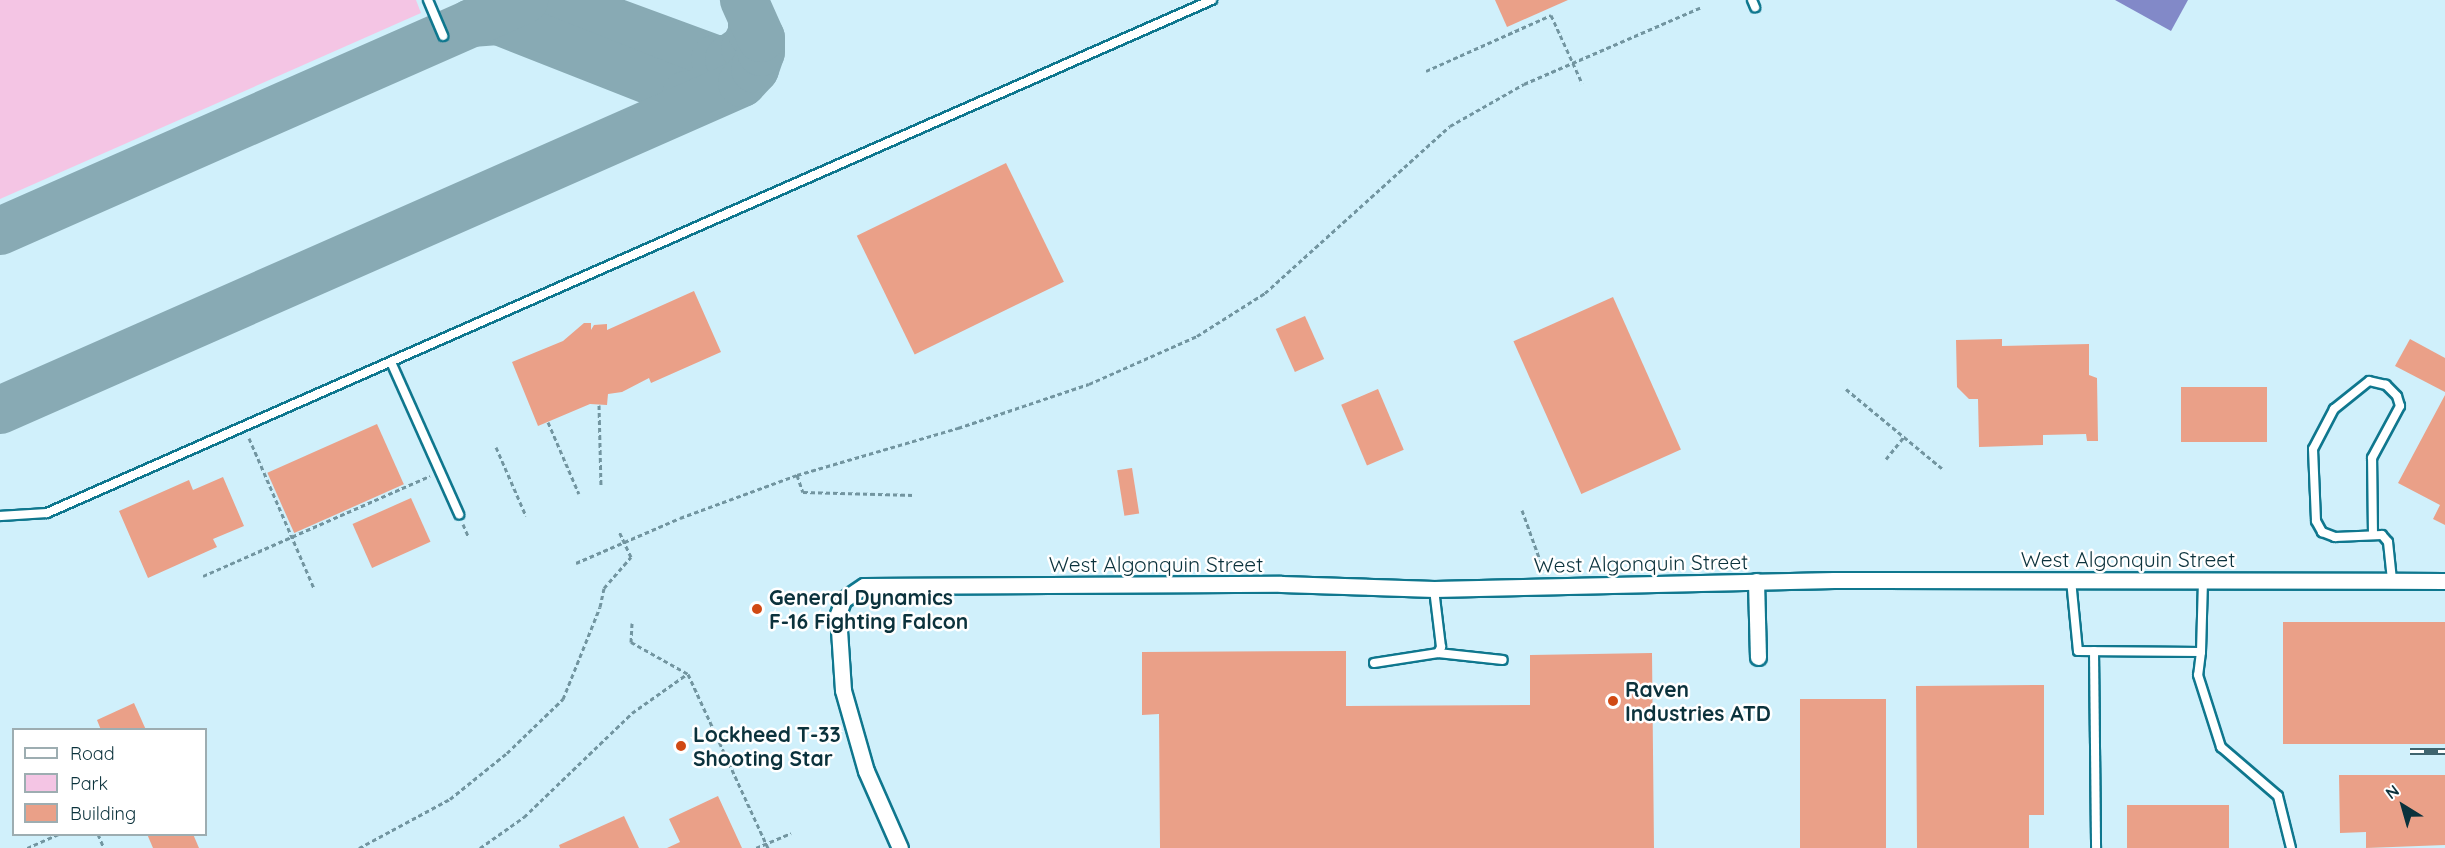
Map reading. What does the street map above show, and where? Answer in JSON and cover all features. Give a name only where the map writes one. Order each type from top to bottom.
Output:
[{"type":"street","name":"West Algonquin Street","points":[[900,848],[866,771],[843,690],[838,614],[843,600],[864,586],[1289,585],[1434,589],[1756,581],[2445,581]]},
{"type":"street","points":[[1756,581],[1758,657]]},
{"type":"lane","points":[[428,0],[443,36]]},
{"type":"lane","points":[[0,516],[47,513],[1212,0]]},
{"type":"lane","points":[[391,362],[459,514]]},
{"type":"lane","points":[[2373,535],[2372,458],[2400,406],[2397,396],[2386,384],[2369,381],[2334,408],[2313,449],[2316,521],[2322,532],[2335,537],[2382,535],[2388,542],[2392,581]]},
{"type":"lane","points":[[2071,580],[2078,651],[2201,652]]},
{"type":"lane","points":[[2203,580],[2198,675],[2221,747],[2278,796],[2291,848]]},
{"type":"lane","points":[[1434,589],[1441,648],[1438,653]]},
{"type":"lane","points":[[2094,651],[2097,848]]},
{"type":"lane","points":[[1374,663],[1438,653],[1503,660]]},
{"type":"path","points":[[576,563],[797,475],[1017,410],[1138,364],[1197,336],[1265,293],[1450,126],[1524,84],[1700,8]]},
{"type":"path","points":[[1426,71],[1551,15],[1582,83]]},
{"type":"path","points":[[1846,389],[1944,470]]},
{"type":"path","points":[[599,405],[601,484]]},
{"type":"path","points":[[548,422],[579,494]]},
{"type":"path","points":[[244,426],[314,588]]},
{"type":"path","points":[[1886,459],[1904,437]]},
{"type":"path","points":[[496,447],[526,516]]},
{"type":"path","points":[[203,576],[440,472]]},
{"type":"path","points":[[797,475],[804,492],[914,495]]},
{"type":"path","points":[[1522,510],[1549,586]]},
{"type":"path","points":[[359,848],[450,799],[507,753],[562,699],[604,588],[631,557],[619,531]]},
{"type":"path","points":[[632,623],[631,642],[688,674],[767,846]]},
{"type":"path","points":[[480,848],[524,817],[632,713],[688,674]]},
{"type":"path","points":[[756,848],[767,846],[791,833]]},
{"type":"path","points":[[27,848],[54,836]]},
{"type":"green space","points":[[0,0],[416,0],[421,13],[0,199]]},
{"type":"water","points":[[2115,0],[2188,0],[2171,31]]},
{"type":"building","points":[[1495,0],[1568,0],[1507,27]]},
{"type":"building","points":[[1006,163],[1064,282],[915,354],[857,236]]},
{"type":"building","points":[[694,291],[721,352],[651,383],[649,378],[622,392],[608,394],[607,405],[590,404],[538,426],[512,362],[563,341],[584,323],[591,323],[591,330],[594,325],[607,324],[607,330]]},
{"type":"building","points":[[1613,297],[1681,450],[1581,494],[1513,341]]},
{"type":"building","points":[[1305,316],[1324,359],[1295,372],[1276,329]]},
{"type":"building","points":[[2002,339],[2002,346],[2089,344],[2089,375],[2097,378],[2098,441],[2087,441],[2086,434],[2043,435],[2043,445],[1979,447],[1978,399],[1969,399],[1957,387],[1956,340]]},
{"type":"building","points":[[2410,339],[2445,358],[2445,392],[2395,366]]},
{"type":"building","points":[[2181,387],[2267,387],[2267,442],[2181,442]]},
{"type":"building","points":[[1378,389],[1404,450],[1367,465],[1341,405]]},
{"type":"building","points":[[2445,395],[2445,525],[2433,519],[2440,505],[2398,483]]},
{"type":"building","points":[[377,424],[404,484],[294,533],[267,473]]},
{"type":"building","points":[[1132,468],[1139,513],[1124,516],[1117,470]]},
{"type":"building","points":[[223,477],[244,526],[213,539],[217,547],[148,578],[119,511],[189,480],[193,490]]},
{"type":"building","points":[[411,498],[431,542],[372,568],[353,524]]},
{"type":"building","points":[[2283,622],[2445,622],[2445,744],[2283,744]]},
{"type":"building","points":[[1346,651],[1346,706],[1530,705],[1530,655],[1652,653],[1654,848],[1160,848],[1159,714],[1142,715],[1142,652]]},
{"type":"building","points":[[2044,685],[2044,815],[2029,815],[2029,848],[1917,848],[1916,686]]},
{"type":"building","points":[[1800,699],[1886,699],[1886,848],[1800,848]]},
{"type":"building","points":[[134,703],[145,728],[100,728],[97,720]]},
{"type":"building","points":[[2339,775],[2445,775],[2445,845],[2366,848],[2366,832],[2340,833]]},
{"type":"building","points":[[718,796],[742,848],[667,848],[680,842],[669,819]]},
{"type":"building","points":[[2127,805],[2229,805],[2229,848],[2127,848]]},
{"type":"building","points":[[624,816],[639,848],[560,848],[559,845]]},
{"type":"building","points":[[148,836],[194,836],[199,848],[153,848]]},
{"type":"taxiway","points":[[0,231],[524,0]]},
{"type":"taxiway","points":[[555,0],[715,59],[729,59],[745,48],[752,33],[752,20]]},
{"type":"taxiway","points":[[0,410],[742,83],[755,69],[761,52],[761,38],[744,0]]},
{"type":"taxiway","points":[[471,23],[498,21],[686,95],[713,95]]},
{"type":"railway","points":[[2410,751],[2445,751]]},
{"type":"place","name":"General Dynamics F-16 Fighting Falcon","points":[[757,609]]},
{"type":"place","name":"Raven Industries ATD","points":[[1613,701]]},
{"type":"place","name":"Lockheed T-33 Shooting Star","points":[[681,746]]}]
